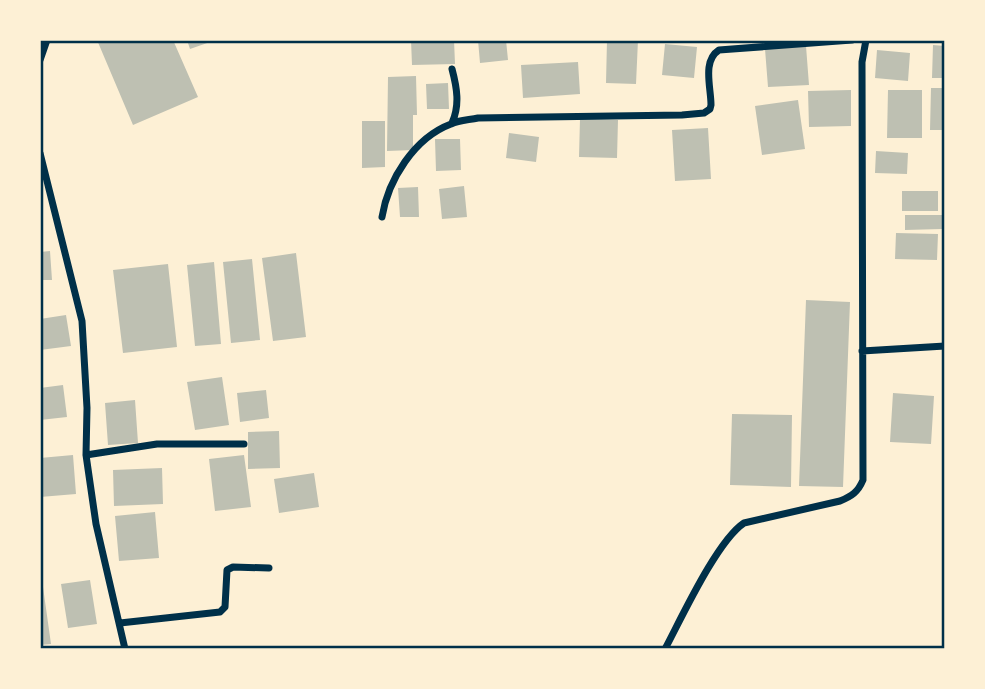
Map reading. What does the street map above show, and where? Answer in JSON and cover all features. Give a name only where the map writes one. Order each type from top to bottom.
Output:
[{"type":"street","points":[[40,60],[47,40]]},
{"type":"street","points":[[382,217],[391,184],[413,154],[433,133],[452,123],[478,118],[704,113],[711,105],[709,62],[719,50],[852,40]]},
{"type":"street","points":[[665,649],[720,550],[736,529],[744,523],[840,501],[859,490],[863,481],[862,62],[866,40]]},
{"type":"street","points":[[452,69],[457,102],[452,123]]},
{"type":"street","points":[[40,153],[82,321],[87,408],[86,455],[96,524],[125,649]]},
{"type":"street","points":[[862,351],[945,346]]},
{"type":"street","points":[[86,455],[157,444],[244,444]]},
{"type":"street","points":[[120,623],[220,612],[225,607],[227,570],[233,567],[269,568]]},
{"type":"building","points":[[97,40],[173,40],[198,97],[133,125]]},
{"type":"building","points":[[187,40],[213,40],[213,41],[190,49]]},
{"type":"building","points":[[411,40],[454,40],[455,64],[412,65]]},
{"type":"building","points":[[478,40],[506,40],[508,60],[480,63]]},
{"type":"building","points":[[607,40],[638,40],[636,84],[606,83]]},
{"type":"building","points":[[665,44],[697,47],[694,78],[662,75]]},
{"type":"building","points":[[933,45],[945,46],[945,78],[932,78]]},
{"type":"building","points":[[806,46],[809,85],[768,87],[765,49]]},
{"type":"building","points":[[877,50],[910,53],[908,81],[875,78]]},
{"type":"building","points":[[578,62],[580,94],[523,98],[521,65]]},
{"type":"building","points":[[416,76],[417,115],[413,115],[413,150],[387,151],[388,77]]},
{"type":"building","points":[[448,83],[449,109],[427,109],[426,84]]},
{"type":"building","points":[[931,88],[945,88],[945,130],[930,130]]},
{"type":"building","points":[[851,90],[851,126],[809,127],[808,91]]},
{"type":"building","points":[[888,90],[922,90],[922,138],[887,138]]},
{"type":"building","points":[[798,100],[805,149],[762,155],[755,106]]},
{"type":"building","points":[[580,119],[618,120],[617,158],[579,157]]},
{"type":"building","points":[[362,121],[385,121],[385,167],[362,168]]},
{"type":"building","points":[[708,128],[711,179],[675,181],[672,130]]},
{"type":"building","points":[[509,133],[539,137],[536,162],[506,158]]},
{"type":"building","points":[[435,139],[460,139],[461,170],[436,171]]},
{"type":"building","points":[[876,151],[908,153],[907,174],[875,173]]},
{"type":"building","points":[[464,186],[467,217],[442,219],[439,189]]},
{"type":"building","points":[[418,187],[419,217],[400,217],[398,188]]},
{"type":"building","points":[[902,191],[938,191],[938,211],[902,211]]},
{"type":"building","points":[[905,215],[942,215],[942,229],[905,230]]},
{"type":"building","points":[[896,233],[938,234],[937,260],[895,259]]},
{"type":"building","points":[[50,251],[52,280],[40,280],[40,252]]},
{"type":"building","points":[[296,253],[306,337],[273,341],[262,258]]},
{"type":"building","points":[[252,259],[260,340],[231,343],[223,262]]},
{"type":"building","points":[[214,262],[221,344],[195,346],[187,265]]},
{"type":"building","points":[[168,264],[177,347],[123,353],[113,270]]},
{"type":"building","points":[[806,300],[850,302],[843,487],[799,486]]},
{"type":"building","points":[[66,315],[71,346],[40,350],[40,319]]},
{"type":"building","points":[[222,377],[229,425],[195,430],[187,382]]},
{"type":"building","points":[[63,385],[67,417],[40,420],[40,388]]},
{"type":"building","points":[[266,390],[269,418],[240,422],[237,393]]},
{"type":"building","points":[[893,393],[934,396],[931,444],[890,442]]},
{"type":"building","points":[[135,400],[138,443],[108,445],[105,403]]},
{"type":"building","points":[[732,414],[792,415],[791,487],[730,485]]},
{"type":"building","points":[[279,431],[280,468],[248,469],[248,432]]},
{"type":"building","points":[[73,455],[76,494],[40,497],[40,458]]},
{"type":"building","points":[[244,455],[251,507],[215,511],[209,459]]},
{"type":"building","points":[[162,468],[163,504],[114,506],[113,470]]},
{"type":"building","points":[[314,473],[319,507],[279,513],[274,479]]},
{"type":"building","points":[[155,512],[159,558],[119,561],[115,516]]},
{"type":"building","points":[[90,580],[97,624],[68,628],[61,584]]},
{"type":"building","points":[[40,587],[43,587],[51,644],[40,645]]}]
